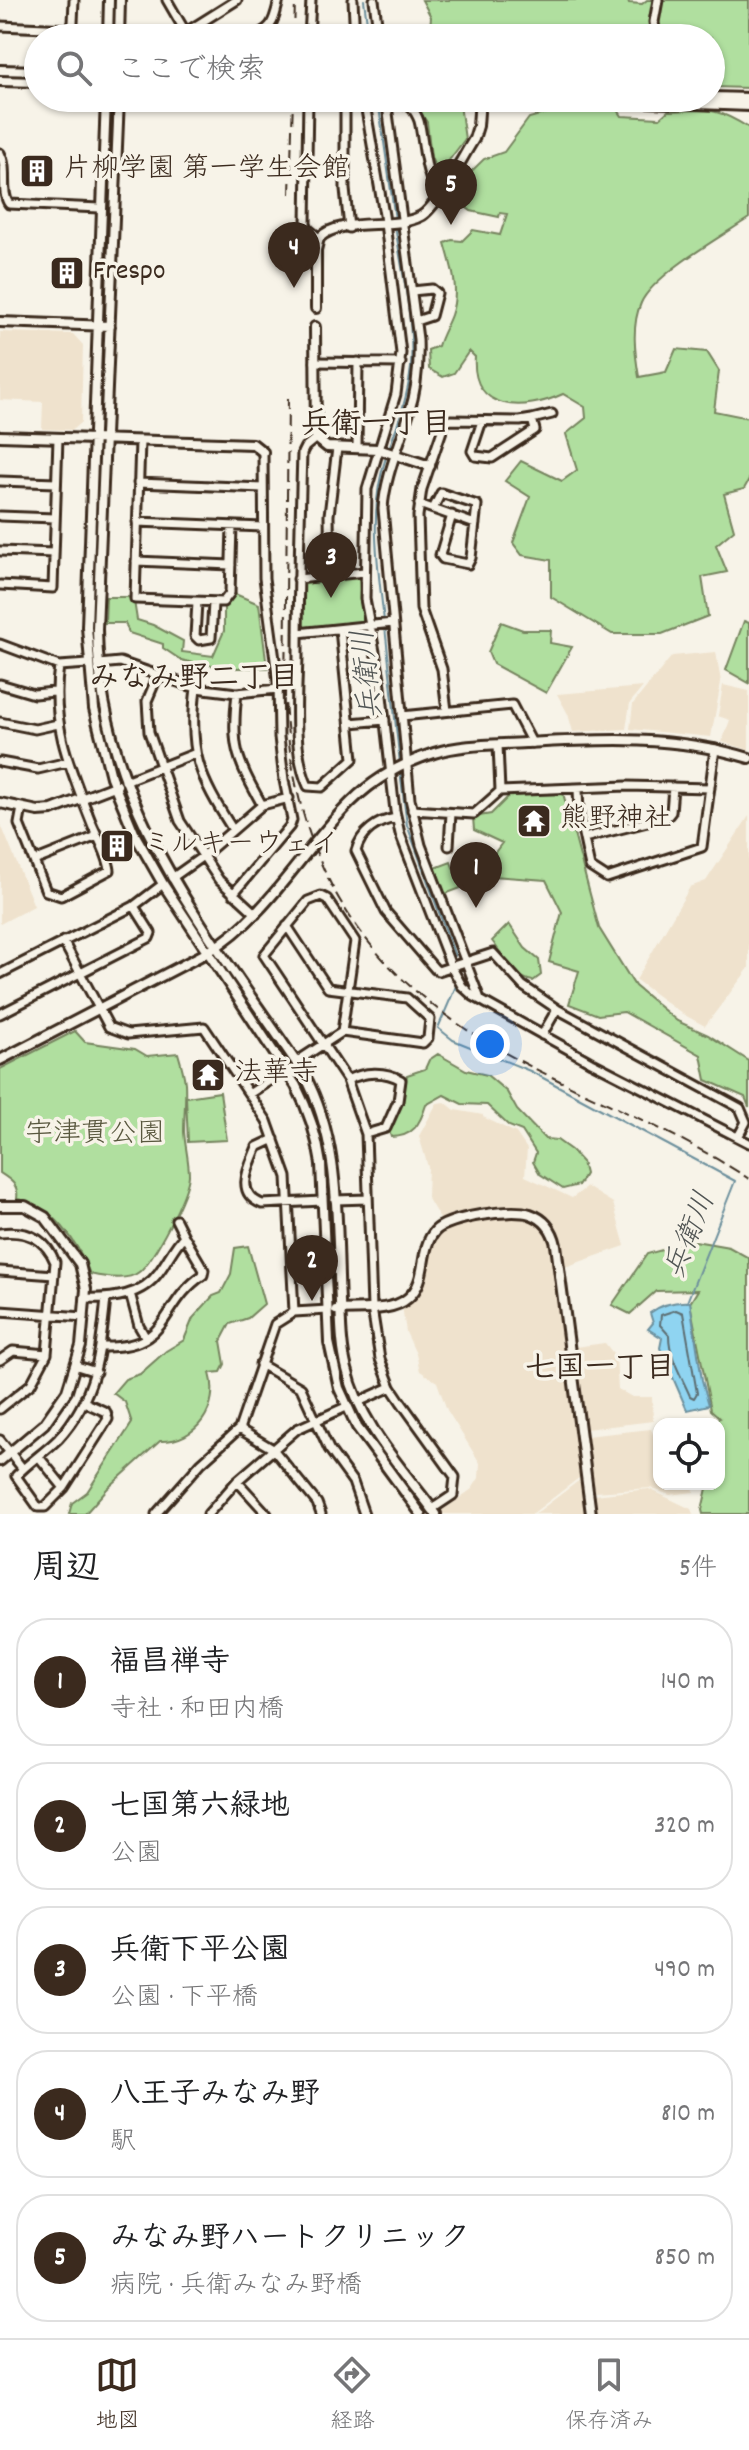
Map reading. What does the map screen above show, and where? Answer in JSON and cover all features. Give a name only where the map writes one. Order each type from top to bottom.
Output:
[{"type":"street","points":[[72,24],[74,0]]},
{"type":"street","points":[[108,24],[109,0]]},
{"type":"street","points":[[119,24],[120,0]]},
{"type":"street","points":[[167,0],[181,24]]},
{"type":"street","points":[[203,24],[237,0]]},
{"type":"street","points":[[273,24],[279,0]]},
{"type":"street","points":[[310,24],[311,0]]},
{"type":"street","points":[[353,0],[354,24]]},
{"type":"street","points":[[374,0],[377,24]]},
{"type":"street","points":[[654,24],[659,1]]},
{"type":"street","points":[[0,26],[24,27]]},
{"type":"street","points":[[0,70],[24,71]]},
{"type":"street","points":[[0,81],[24,82]]},
{"type":"street","points":[[725,99],[749,98]]},
{"type":"street","points":[[725,102],[749,106]]},
{"type":"street","points":[[105,112],[87,627],[94,709],[115,786],[135,835],[163,884],[306,1105],[314,1126],[321,1164],[332,1360],[346,1407],[363,1436],[421,1514]]},
{"type":"street","points":[[118,112],[97,629],[104,707],[125,781],[146,831],[172,878],[296,1062],[318,1101],[327,1125],[332,1154],[344,1353],[358,1402],[376,1434],[434,1512],[453,1495],[455,1477],[391,1387],[376,1343],[366,1134],[347,1080],[265,957],[265,951],[308,901],[321,896],[326,897],[355,941],[342,1032]]},
{"type":"street","points":[[308,112],[306,224],[319,238]]},
{"type":"street","points":[[345,112],[345,189],[349,228]]},
{"type":"street","points":[[367,112],[412,291],[419,359],[414,397],[367,489],[364,572],[393,771],[396,818],[421,866],[462,986],[484,1004],[749,1143]]},
{"type":"street","points":[[384,112],[395,222],[401,363],[387,452],[383,509],[406,764],[421,866],[457,964],[484,1004]]},
{"type":"street","points":[[415,112],[425,160],[434,188],[440,193]]},
{"type":"street","points":[[316,308],[316,250],[319,238],[329,230],[395,222],[423,215],[477,133],[479,112]]},
{"type":"street","points":[[0,153],[4,164],[4,197],[9,204],[100,208]]},
{"type":"street","points":[[412,291],[432,289],[437,293],[431,316],[416,321]]},
{"type":"street","points":[[0,322],[110,326]]},
{"type":"street","points":[[315,327],[316,438],[327,447],[387,452],[430,466]]},
{"type":"street","points":[[315,362],[401,363]]},
{"type":"street","points":[[357,448],[358,362]]},
{"type":"street","points":[[447,711],[442,669],[421,611],[419,504],[445,422],[520,421],[552,414]]},
{"type":"street","points":[[482,421],[472,453],[489,458],[534,433],[532,419]]},
{"type":"street","points":[[0,436],[253,444],[263,452],[264,578],[278,689],[279,737],[292,820],[233,894]]},
{"type":"street","points":[[0,585],[53,588],[58,438]]},
{"type":"street","points":[[316,438],[302,453],[298,579],[297,716],[307,786],[322,787],[352,761],[340,629]]},
{"type":"street","points":[[140,441],[136,600],[223,602],[229,597],[232,526]]},
{"type":"street","points":[[330,576],[329,515],[337,448]]},
{"type":"street","points":[[0,481],[56,483]]},
{"type":"street","points":[[138,483],[263,488]]},
{"type":"street","points":[[433,509],[441,493],[475,503],[479,510],[471,562],[465,564],[443,559],[440,552],[452,515]]},
{"type":"street","points":[[419,504],[475,524]]},
{"type":"street","points":[[0,516],[55,518]]},
{"type":"street","points":[[137,522],[263,527]]},
{"type":"street","points":[[0,551],[54,553]]},
{"type":"street","points":[[136,561],[231,565]]},
{"type":"street","points":[[298,579],[364,572]]},
{"type":"street","points":[[197,602],[196,638],[208,640],[211,637],[213,603]]},
{"type":"street","points":[[298,633],[391,623]]},
{"type":"street","points":[[0,644],[59,666],[88,664]]},
{"type":"street","points":[[99,664],[120,662],[196,688],[237,693],[278,689]]},
{"type":"street","points":[[22,808],[19,824],[46,891],[64,895],[110,870],[68,762],[58,724],[54,692],[59,666]]},
{"type":"street","points":[[158,675],[147,701],[149,732],[180,821],[219,880],[256,914]]},
{"type":"street","points":[[0,684],[34,694],[54,692]]},
{"type":"street","points":[[196,688],[192,724],[196,753],[214,800],[233,830]]},
{"type":"street","points":[[237,693],[233,726],[238,761],[262,805]]},
{"type":"street","points":[[402,716],[512,705],[532,743]]},
{"type":"street","points":[[350,723],[385,720]]},
{"type":"street","points":[[0,722],[35,729],[58,724]]},
{"type":"street","points":[[0,1060],[218,946],[256,914],[350,803],[406,764],[443,751],[498,745],[629,739],[674,741],[749,758]]},
{"type":"street","points":[[498,745],[500,791]]},
{"type":"street","points":[[578,788],[579,816],[591,869],[607,878],[704,845],[715,749]]},
{"type":"street","points":[[0,803],[52,810],[196,753]]},
{"type":"street","points":[[0,762],[38,769],[68,762]]},
{"type":"street","points":[[584,838],[667,817],[671,812],[673,787]]},
{"type":"street","points":[[412,810],[474,814],[500,791],[710,788]]},
{"type":"street","points":[[172,878],[203,856],[262,805],[289,798]]},
{"type":"street","points":[[449,846],[451,813]]},
{"type":"street","points":[[396,818],[375,823],[356,851],[386,912],[435,969],[438,971],[493,953],[523,986],[557,1009],[740,1108],[746,1122],[738,1137]]},
{"type":"street","points":[[34,861],[97,836]]},
{"type":"street","points":[[0,974],[134,906],[163,884]]},
{"type":"street","points":[[0,1014],[150,937],[151,933],[134,906]]},
{"type":"street","points":[[287,926],[327,987],[410,1000],[429,1017],[428,1038],[423,1043],[342,1032],[296,1062]]},
{"type":"street","points":[[63,941],[106,1023],[119,1033],[204,1027],[267,1121],[287,1177],[294,1312]]},
{"type":"street","points":[[542,1035],[557,1009]]},
{"type":"street","points":[[249,1094],[286,1070]]},
{"type":"street","points":[[347,1080],[363,1073],[396,1076],[401,1080],[398,1101],[386,1128],[366,1134]]},
{"type":"street","points":[[274,1139],[257,1147],[244,1182],[259,1204],[322,1201]]},
{"type":"street","points":[[335,1200],[368,1199]]},
{"type":"street","points":[[0,1206],[25,1206],[49,1220],[80,1264],[86,1283],[77,1366],[67,1391],[52,1416],[0,1461]]},
{"type":"street","points":[[156,1514],[201,1463],[239,1429],[275,1324],[294,1312],[397,1305],[412,1295],[420,1281],[429,1240],[436,1231],[447,1223],[521,1212],[543,1221],[556,1245],[591,1514]]},
{"type":"street","points":[[101,1347],[130,1346],[146,1338],[163,1324],[187,1287],[204,1274],[176,1220]]},
{"type":"street","points":[[0,1233],[19,1231],[38,1239],[54,1257],[47,1354],[31,1384],[0,1409]]},
{"type":"street","points":[[85,1298],[106,1298],[140,1289],[153,1279],[184,1236]]},
{"type":"street","points":[[0,1271],[54,1275]]},
{"type":"street","points":[[130,1293],[139,1326],[146,1338]]},
{"type":"street","points":[[84,1402],[106,1412],[108,1419],[64,1488],[45,1507],[38,1507],[16,1476],[61,1436],[84,1402],[96,1372],[106,1298]]},
{"type":"street","points":[[0,1311],[84,1317]]},
{"type":"street","points":[[0,1360],[13,1351],[47,1354]]},
{"type":"street","points":[[260,1364],[301,1388],[329,1449],[353,1482],[364,1514]]},
{"type":"street","points":[[77,1366],[96,1372]]},
{"type":"street","points":[[358,1402],[391,1387]]},
{"type":"street","points":[[208,1514],[237,1481],[297,1429],[346,1407]]},
{"type":"street","points":[[239,1429],[273,1449],[317,1503],[321,1514]]},
{"type":"street","points":[[0,1440],[23,1469]]},
{"type":"street","points":[[39,1457],[64,1488]]},
{"type":"street","points":[[237,1481],[267,1514]]},
{"type":"shaded area","points":[[0,332],[73,334],[83,345],[81,422],[72,430],[42,429],[43,402],[0,400]]},
{"type":"shaded area","points":[[716,652],[721,682],[711,737],[630,729],[633,704],[672,656]]},
{"type":"shaded area","points":[[723,685],[749,691],[749,750],[722,742],[730,720],[718,716]]},
{"type":"shaded area","points":[[643,687],[630,703],[626,729],[573,732],[557,694]]},
{"type":"shaded area","points":[[749,816],[749,968],[705,1026],[679,1012],[636,980],[690,887],[706,881]]},
{"type":"shaded area","points":[[0,822],[34,906],[0,924]]},
{"type":"shaded area","points":[[445,1102],[455,1110],[483,1115],[516,1133],[527,1149],[525,1176],[572,1198],[587,1187],[613,1203],[625,1246],[565,1267],[562,1240],[553,1221],[538,1210],[510,1206],[455,1213],[440,1219],[427,1197],[428,1167],[419,1136],[437,1103]]},
{"type":"shaded area","points":[[524,1216],[537,1222],[548,1233],[553,1247],[580,1477],[532,1514],[443,1514],[441,1511],[472,1489],[479,1478],[480,1463],[447,1410],[437,1382],[420,1371],[406,1332],[402,1306],[409,1302],[425,1280],[430,1248],[441,1231],[456,1223]]},
{"type":"shaded area","points":[[605,1343],[616,1357],[618,1389],[632,1397],[652,1397],[653,1421],[586,1429],[575,1347]]},
{"type":"shaded area","points":[[651,1429],[653,1489],[595,1492],[586,1436]]},
{"type":"shaded area","points":[[581,1479],[586,1514],[535,1514]]},
{"type":"shaded area","points":[[649,1489],[691,1509],[693,1514],[597,1514],[595,1495]]},
{"type":"shaded area","points":[[656,1490],[694,1490],[694,1492],[670,1495]]},
{"type":"green space","points":[[422,0],[628,0],[629,3],[642,4],[647,0],[749,0],[749,88],[725,87],[725,24],[430,24],[431,17]]},
{"type":"green space","points":[[113,112],[111,243],[106,301],[100,301],[104,198],[110,170]]},
{"type":"green space","points":[[420,112],[461,112],[465,139],[438,175],[431,157],[427,122]]},
{"type":"green space","points":[[550,112],[619,112],[622,116],[660,118],[667,112],[714,112],[749,128],[749,218],[659,280],[641,303],[636,321],[635,349],[639,377],[666,372],[676,349],[707,352],[719,371],[714,411],[749,418],[749,480],[744,489],[724,494],[734,530],[716,545],[727,572],[702,577],[708,616],[662,634],[612,634],[551,597],[551,560],[522,555],[513,543],[530,497],[505,481],[521,461],[562,481],[577,470],[566,434],[586,418],[585,407],[563,394],[532,404],[517,405],[491,398],[482,389],[476,375],[475,357],[469,351],[454,373],[443,377],[429,369],[428,350],[438,346],[454,306],[454,279],[445,243],[462,241],[473,230],[500,235],[507,214],[500,213],[499,217],[471,211],[450,192],[484,159],[504,152],[529,118]]},
{"type":"green space","points":[[356,576],[359,579],[363,620],[360,623],[304,629],[301,626],[301,585],[305,581]]},
{"type":"green space","points":[[235,594],[259,604],[267,668],[234,668],[181,660],[163,648],[163,644],[129,633],[125,623],[105,623],[106,597],[128,597],[134,601],[137,620],[183,641],[182,652],[213,656],[224,631],[224,605]]},
{"type":"green space","points":[[744,621],[749,623],[749,683],[726,670]]},
{"type":"green space","points":[[501,622],[523,630],[551,630],[550,643],[572,647],[546,693],[493,664],[488,652]]},
{"type":"green space","points":[[563,793],[599,928],[635,986],[677,1021],[708,1035],[749,1061],[749,1107],[745,1097],[706,1080],[701,1055],[624,1012],[598,1015],[569,1004],[579,971],[549,962],[562,912],[546,880],[493,876],[490,859],[502,843],[474,830],[473,817],[491,814],[510,795]]},
{"type":"green space","points":[[451,862],[461,888],[445,894],[435,868]]},
{"type":"green space","points":[[509,924],[525,948],[539,960],[541,975],[533,981],[514,971],[492,941]]},
{"type":"green space","name":"宇津貫公園","points":[[75,1031],[85,1042],[135,1049],[147,1056],[178,1053],[183,1072],[184,1132],[189,1170],[187,1184],[177,1211],[153,1254],[139,1272],[128,1277],[90,1274],[79,1250],[62,1227],[42,1208],[17,1199],[15,1186],[0,1173],[0,1069]]},
{"type":"green space","points":[[438,1054],[466,1070],[487,1075],[507,1092],[517,1110],[545,1139],[557,1140],[571,1150],[582,1162],[585,1174],[579,1185],[563,1189],[540,1174],[533,1162],[536,1153],[522,1131],[509,1126],[487,1105],[462,1104],[444,1095],[426,1105],[410,1132],[391,1137],[389,1131],[402,1104],[407,1075],[425,1069],[429,1060]]},
{"type":"green space","points":[[220,1092],[227,1140],[188,1142],[186,1097]]},
{"type":"green space","points":[[695,1241],[729,1247],[749,1258],[749,1514],[703,1514],[702,1510],[707,1490],[725,1490],[725,1418],[720,1418],[711,1410],[690,1303],[698,1290],[656,1291],[630,1314],[612,1305],[647,1254]]},
{"type":"green space","points":[[248,1246],[264,1304],[248,1318],[230,1324],[221,1341],[225,1364],[221,1372],[210,1373],[212,1398],[203,1420],[185,1436],[160,1441],[107,1489],[85,1514],[69,1514],[72,1503],[87,1492],[132,1423],[125,1402],[113,1393],[125,1379],[140,1374],[184,1340],[193,1318],[213,1296],[221,1293],[231,1274],[235,1248]]},
{"type":"water","points":[[690,1302],[709,1405],[687,1410],[660,1348],[662,1338],[648,1329],[653,1323],[650,1313],[669,1304]]},
{"type":"waterway","name":"兵衛川","points":[[364,0],[367,24]]},
{"type":"waterway","name":"兵衛川","points":[[380,112],[395,219]]},
{"type":"waterway","name":"兵衛川","points":[[388,451],[405,399],[411,367],[409,314],[395,226]]},
{"type":"waterway","name":"兵衛川","points":[[384,621],[376,518],[380,477],[386,457]]},
{"type":"waterway","name":"兵衛川","points":[[385,627],[400,764]]},
{"type":"waterway","name":"兵衛川","points":[[400,770],[407,825],[455,956]]},
{"type":"waterway","name":"兵衛川","points":[[456,986],[438,1028],[453,1040],[530,1071],[735,1181],[687,1302]]},
{"type":"railway","points":[[294,24],[295,0]]},
{"type":"railway","points":[[290,194],[293,112]]},
{"type":"railway","points":[[288,398],[285,700],[292,762],[305,818],[324,869],[350,916],[382,958],[421,996],[468,1031],[522,1062],[694,1146],[749,1179]]},
{"type":"place","name":"片柳学園 第一学生会館","points":[[37,171]]},
{"type":"place","name":"みなみ野ハートクリニック","points":[[451,225]]},
{"type":"place","name":"Frespo","points":[[67,273]]},
{"type":"place","name":"八王子みなみ野","points":[[294,288]]},
{"type":"place","name":"兵衛下平公園","points":[[331,598]]},
{"type":"place","name":"熊野神社","points":[[534,821]]},
{"type":"place","name":"ミルキーウェイ","points":[[117,846]]},
{"type":"place","name":"福昌禅寺","points":[[476,908]]},
{"type":"place","name":"法華寺","points":[[208,1075]]},
{"type":"place","name":"七国第六緑地","points":[[312,1301]]},
{"type":"district","name":"兵衛一丁目","points":[[376,426]]},
{"type":"district","name":"みなみ野二丁目","points":[[194,680]]},
{"type":"district","name":"七国一丁目","points":[[600,1370]]}]
